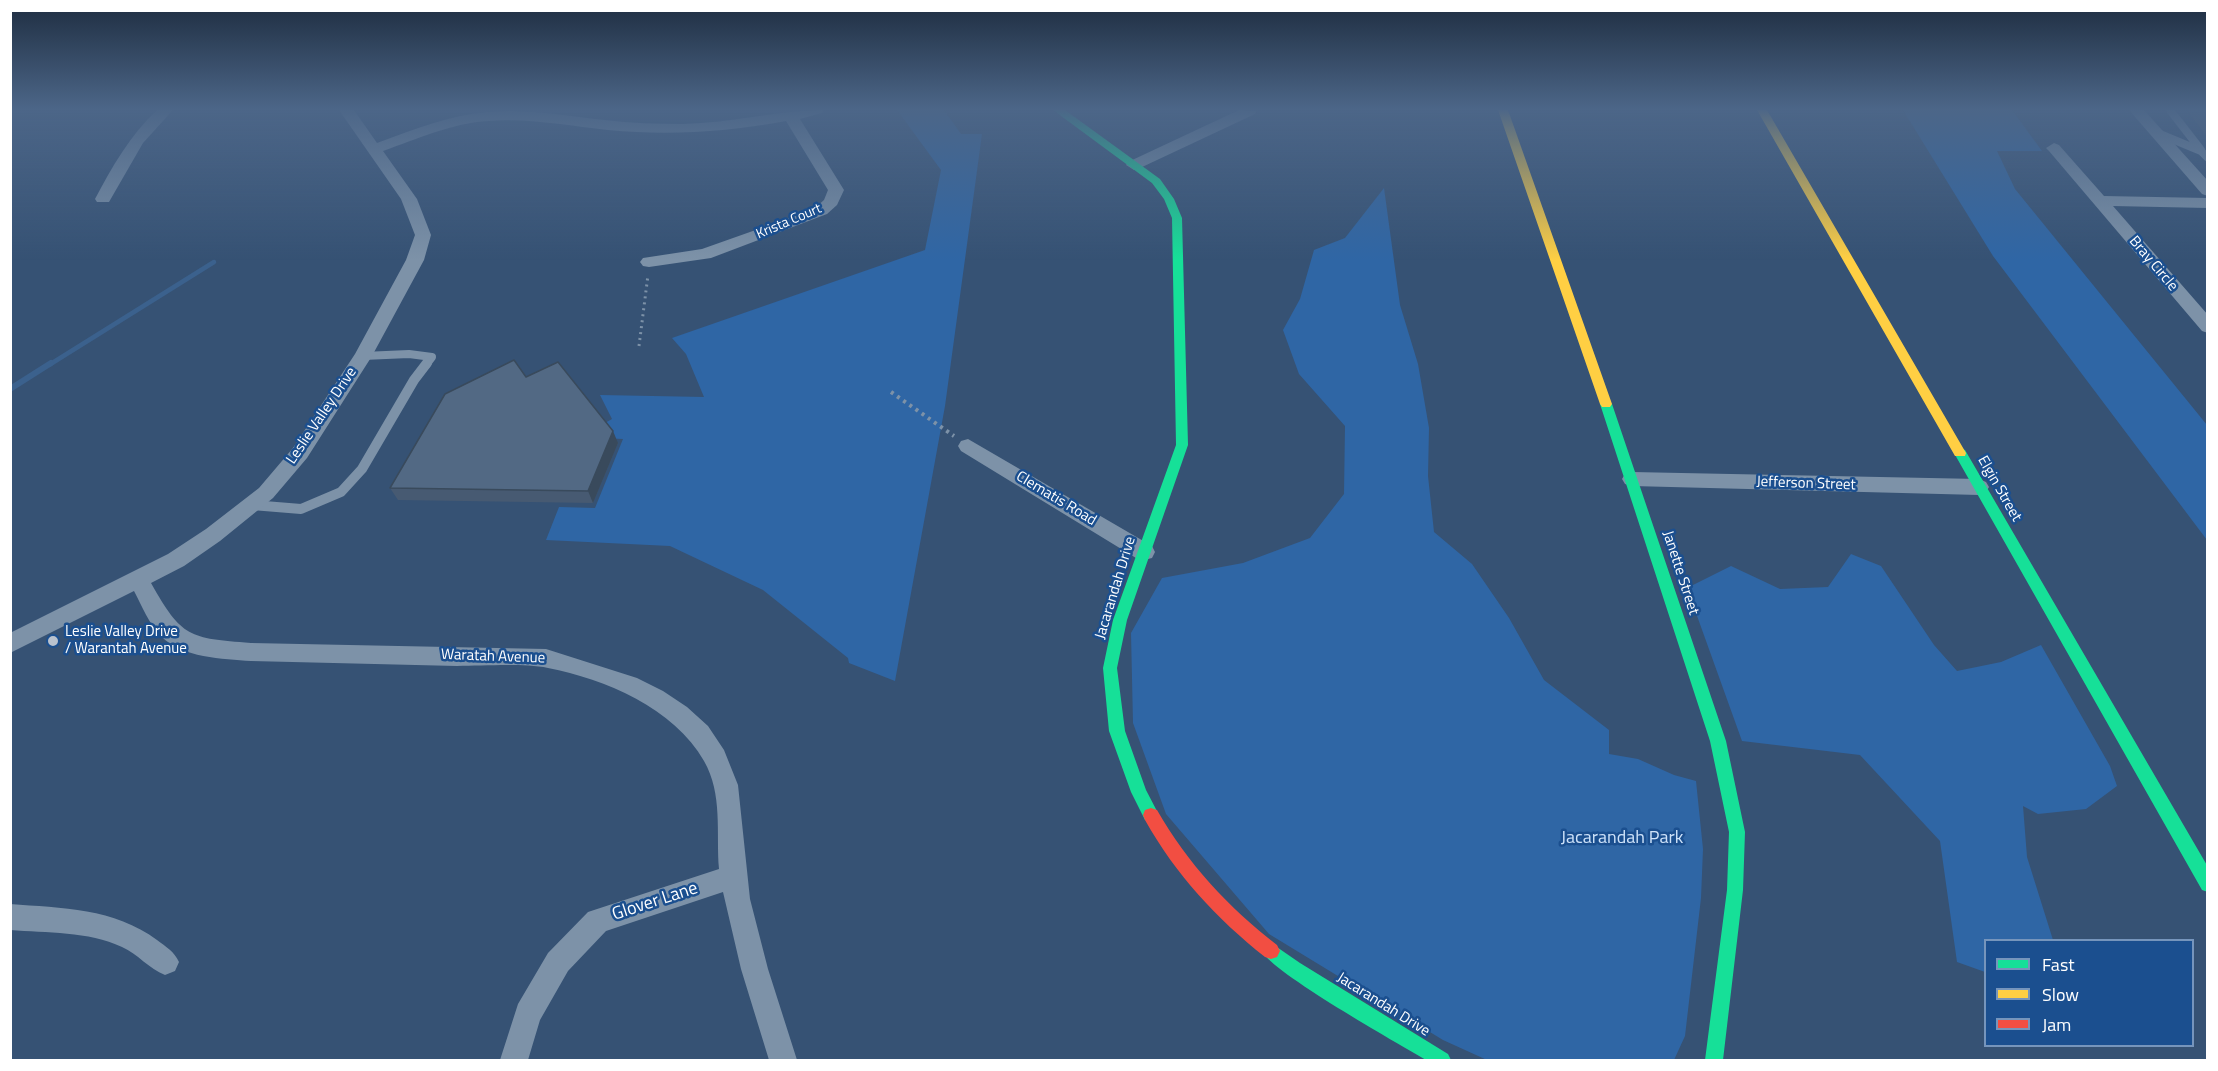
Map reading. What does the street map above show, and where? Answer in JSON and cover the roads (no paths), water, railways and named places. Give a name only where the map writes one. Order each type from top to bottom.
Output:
[{"type":"street","points":[[103,199],[124,160]]},
{"type":"street","name":"Leslie Valley Drive","points":[[10,644],[176,560],[251,505],[266,492],[300,453],[363,356],[415,260],[423,235],[409,199],[382,160]]},
{"type":"street","name":"Krista Court","points":[[649,262],[705,254],[821,211],[831,202],[836,190],[817,160]]},
{"type":"street","name":"Jacarandah Drive","points":[[1127,160],[1156,181],[1168,199],[1176,218],[1182,446],[1120,620],[1110,668],[1117,731],[1139,792],[1158,828],[1198,887],[1234,923],[1294,969],[1442,1060]]},
{"type":"street","points":[[1134,165],[1145,160]]},
{"type":"street","name":"Janette Street","points":[[1520,160],[1632,479],[1718,741],[1737,832],[1735,890],[1714,1060]]},
{"type":"street","name":"Elgin Street","points":[[1791,160],[2208,884]]},
{"type":"street","name":"Bray Circle","points":[[2064,160],[2208,327]]},
{"type":"street","points":[[2180,160],[2208,191]]},
{"type":"street","points":[[2100,201],[2208,202]]},
{"type":"street","name":"Clematis Road","points":[[968,446],[1144,552]]},
{"type":"street","name":"Jefferson Street","points":[[1632,479],[1979,487]]},
{"type":"street","name":"Waratah Avenue","points":[[138,579],[168,630],[211,649],[250,652],[546,658],[592,670],[646,692],[691,723],[710,746],[726,785],[733,877],[752,957],[783,1060]]},
{"type":"street","name":"Glover Lane","points":[[514,1060],[528,1014],[558,962],[597,921],[733,877]]},
{"type":"street","points":[[10,917],[88,923],[131,937],[165,962]]},
{"type":"lane","points":[[251,505],[301,509],[341,492],[362,469],[414,380],[432,357],[409,354],[363,356]]},
{"type":"waterway","points":[[49,365],[214,262]]},
{"type":"waterway","points":[[10,389],[51,363]]},
{"type":"place","name":"Leslie Valley Drive / Warantah Avenue","points":[[53,641]]},
{"type":"park label","name":"Jacarandah Park","points":[[1622,839]]}]
